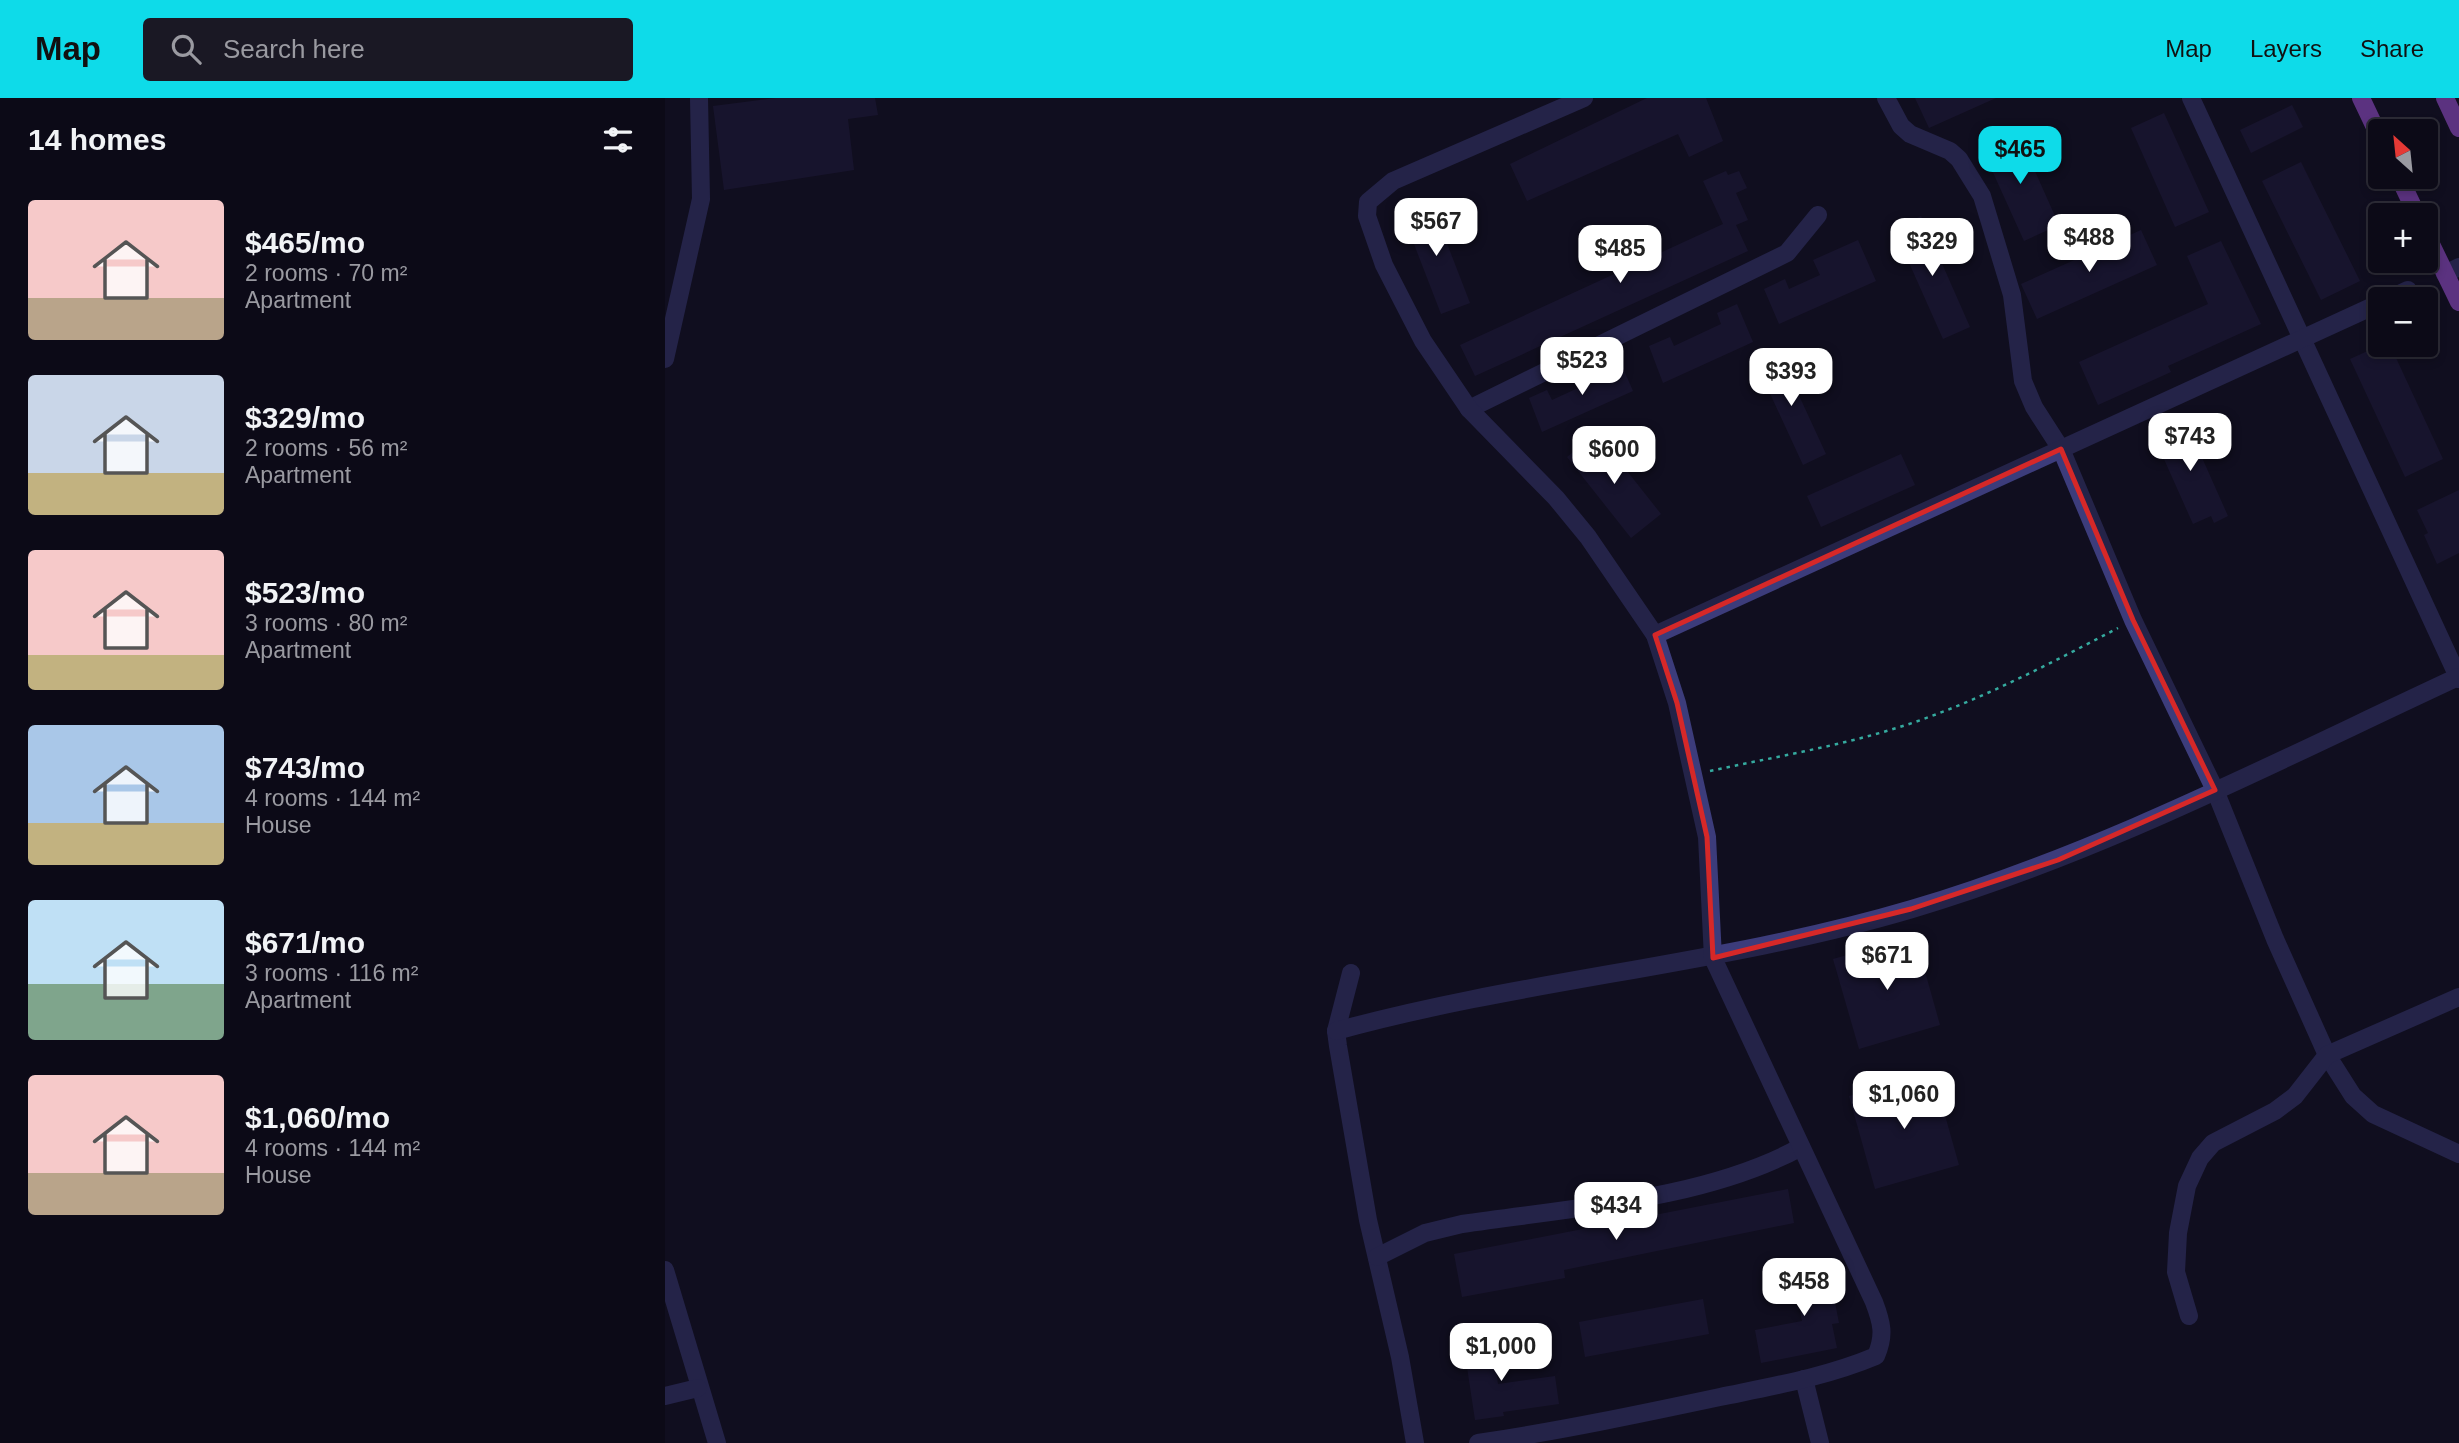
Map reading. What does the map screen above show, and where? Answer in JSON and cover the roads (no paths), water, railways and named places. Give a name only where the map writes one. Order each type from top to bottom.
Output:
[{"type":"main road","points":[[2361,98],[2371,119]]},
{"type":"main road","points":[[2445,98],[2459,128]]},
{"type":"main road","points":[[2438,251],[2452,270],[2459,302]]},
{"type":"street","points":[[665,359],[701,198],[699,98]]},
{"type":"street","points":[[1478,1443],[1546,1433],[1804,1379],[1850,1367],[1876,1356],[1883,1340],[1882,1324],[1874,1302],[1713,958],[1707,837],[1678,703],[1655,635],[1588,537],[1556,498],[1469,409],[1423,341],[1384,265],[1367,216],[1368,202],[1393,181],[1584,98]]},
{"type":"street","points":[[1886,98],[1901,126],[1910,134],[1950,151],[1978,186],[1998,241],[2012,295],[2023,381],[2035,407],[2061,449],[2133,620],[2215,789],[2275,939],[2327,1055],[2353,1096],[2374,1114],[2459,1154]]},
{"type":"street","points":[[1336,1031],[1531,990],[1713,958],[1911,909],[2058,860],[2458,678],[2191,98]]},
{"type":"street","points":[[1469,409],[1787,253],[1818,215]]},
{"type":"street","points":[[1655,635],[2368,309]]},
{"type":"street","points":[[1351,973],[1336,1031],[1377,1257],[1400,1357],[1415,1443]]},
{"type":"street","points":[[2189,1316],[2176,1272],[2178,1233],[2187,1186],[2200,1158],[2213,1143],[2275,1111],[2295,1096],[2327,1055],[2459,997]]},
{"type":"street","points":[[1377,1257],[1425,1233],[1462,1224],[1621,1200],[1744,1174],[1801,1147]]},
{"type":"street","points":[[665,1270],[698,1388],[717,1443]]},
{"type":"street","points":[[1804,1379],[1820,1443]]},
{"type":"street","points":[[665,1396],[698,1388]]}]
